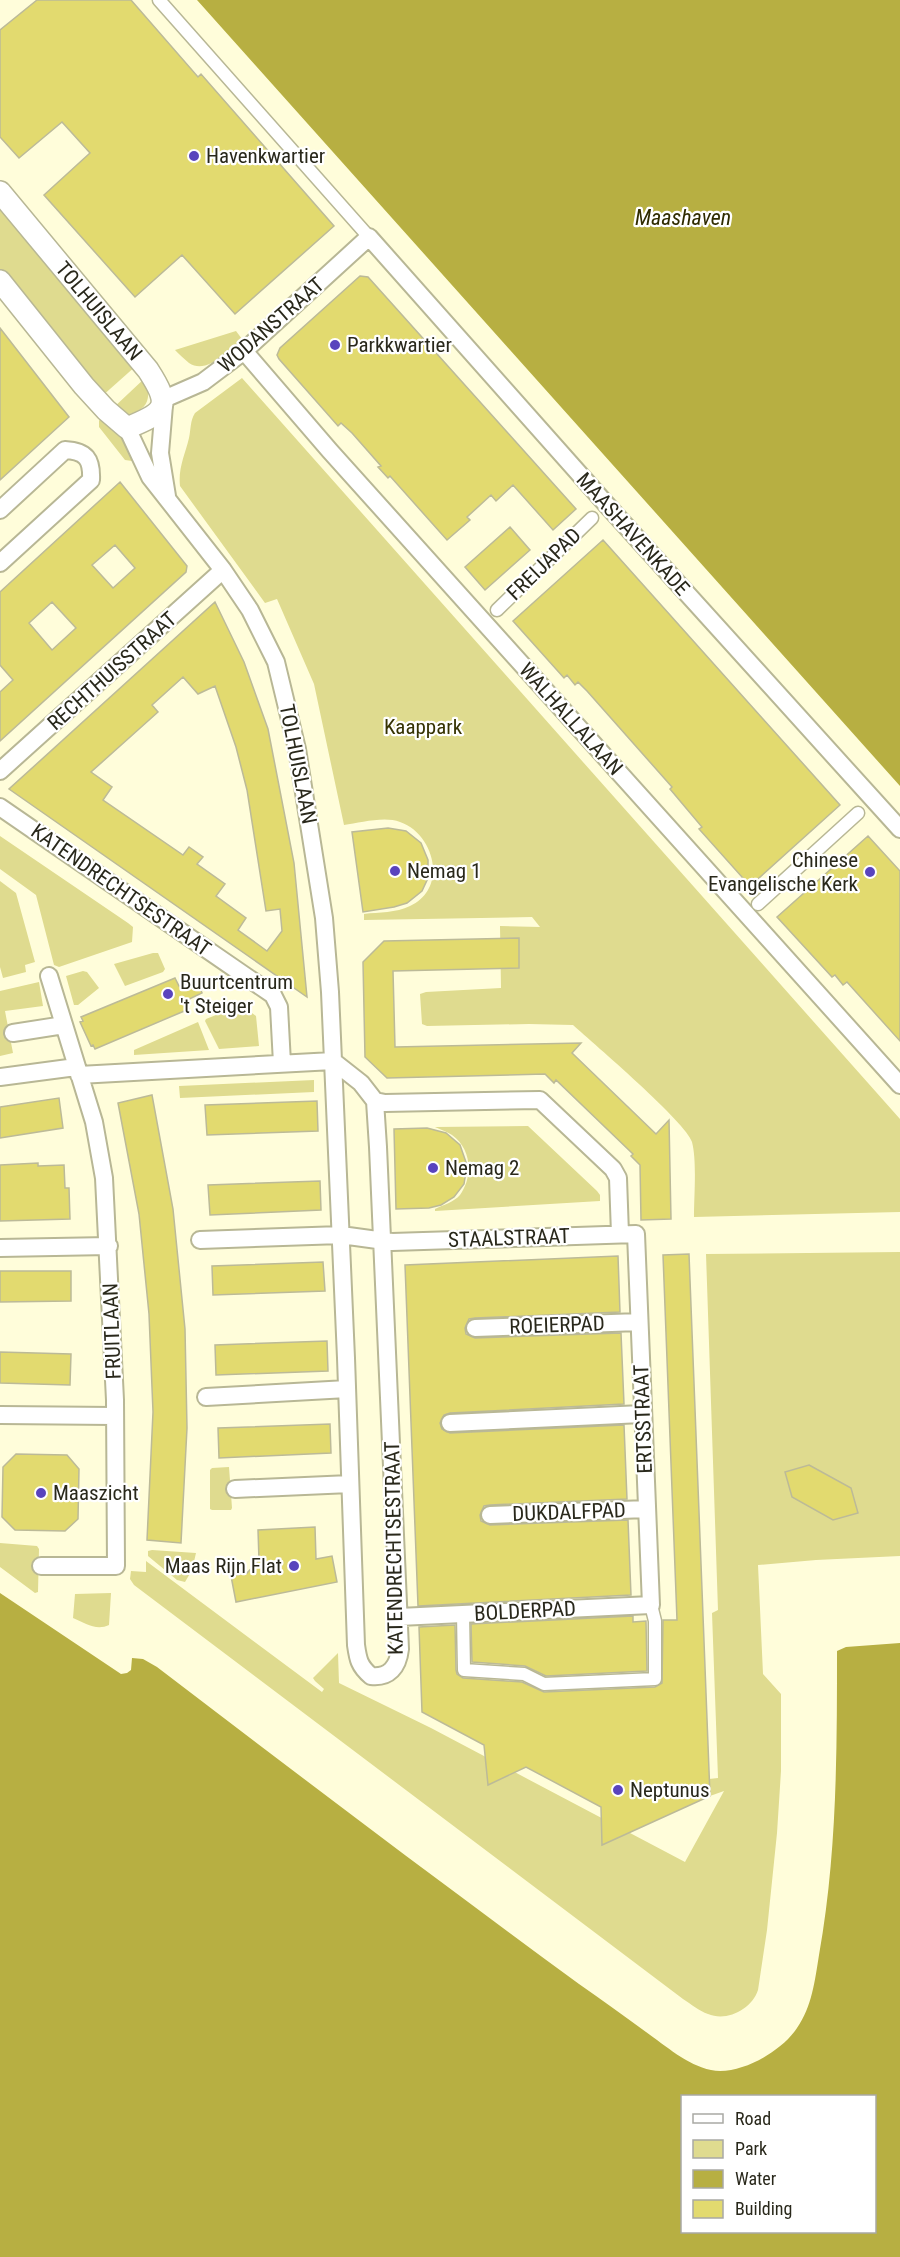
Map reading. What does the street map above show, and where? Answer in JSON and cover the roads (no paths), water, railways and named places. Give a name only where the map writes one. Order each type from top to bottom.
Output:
[{"type":"street","points":[[159,0],[369,237]]},
{"type":"street","name":"TOLHUISLAAN","points":[[0,192],[148,370],[164,402],[160,453],[168,500]]},
{"type":"street","name":"WODANSTRAAT","points":[[164,402],[203,382],[244,351],[369,237]]},
{"type":"street","name":"MAASHAVENKADE","points":[[369,237],[606,504],[900,829]]},
{"type":"street","name":"TOLHUISLAAN","points":[[0,281],[84,386],[127,428],[150,477],[223,570],[250,610],[276,662],[304,788],[322,907],[333,1061]]},
{"type":"street","name":"WALHALLALAAN","points":[[244,351],[330,451],[900,1085]]},
{"type":"street","points":[[127,428],[154,415],[164,402]]},
{"type":"street","points":[[0,510],[65,450],[77,450],[88,459],[92,467],[91,480],[0,563]]},
{"type":"street","name":"FREIJAPAD","points":[[497,610],[592,518]]},
{"type":"street","name":"RECHTHUISSTRAAT","points":[[0,771],[223,570]]},
{"type":"street","name":"KATENDRECHTSESTRAAT","points":[[0,807],[273,995],[279,1007],[282,1063]]},
{"type":"street","points":[[758,904],[858,813]]},
{"type":"street","name":"FRUITLAAN","points":[[41,1566],[116,1566],[117,1478],[109,1246],[104,1178],[99,1142],[50,976]]},
{"type":"street","points":[[13,1033],[64,1025]]},
{"type":"street","points":[[0,1077],[77,1071],[333,1061],[361,1083],[375,1101]]},
{"type":"street","name":"KATENDRECHTSESTRAAT","points":[[333,1061],[356,1645],[358,1663],[371,1676],[386,1675],[397,1665],[400,1649],[375,1101]]},
{"type":"street","points":[[334,1095],[340,1086],[348,1081],[361,1083]]},
{"type":"street","name":"ERTSSTRAAT","points":[[375,1101],[392,1103],[540,1100],[613,1169],[618,1178],[628,1234],[639,1322],[651,1605]]},
{"type":"street","name":"STAALSTRAAT","points":[[382,1242],[628,1234]]},
{"type":"street","points":[[200,1240],[341,1235],[382,1242]]},
{"type":"street","points":[[0,1248],[109,1246]]},
{"type":"street","name":"ROEIERPAD","points":[[475,1328],[639,1322]]},
{"type":"street","points":[[206,1396],[347,1389]]},
{"type":"street","points":[[450,1423],[642,1414]]},
{"type":"street","points":[[0,1415],[114,1416]]},
{"type":"street","points":[[236,1489],[350,1484]]},
{"type":"street","name":"DUKDALFPAD","points":[[490,1515],[647,1509]]},
{"type":"street","points":[[463,1614],[464,1670],[525,1674],[544,1684],[655,1679],[655,1620],[651,1605]]},
{"type":"street","name":"BOLDERPAD","points":[[399,1617],[651,1605]]},
{"type":"water","name":"Maashaven","points":[[197,0],[900,0],[900,786]]},
{"type":"water","points":[[0,1593],[121,1674],[131,1670],[132,1658],[143,1659],[157,1667],[473,1906],[669,2049],[702,2068],[722,2071],[759,2060],[781,2045],[802,2020],[812,1993],[825,1917],[833,1841],[837,1651],[846,1647],[900,1643],[900,2257],[0,2257]]},
{"type":"place","name":"Havenkwartier","points":[[194,156]]},
{"type":"place","name":"Parkkwartier","points":[[335,345]]},
{"type":"place","name":"Nemag 1","points":[[395,871]]},
{"type":"place","name":"Chinese Evangelische Kerk","points":[[870,872]]},
{"type":"place","name":"Buurtcentrum 't Steiger","points":[[168,994]]},
{"type":"place","name":"Nemag 2","points":[[433,1168]]},
{"type":"place","name":"Maaszicht","points":[[41,1493]]},
{"type":"place","name":"Maas Rijn Flat","points":[[294,1566]]},
{"type":"place","name":"Neptunus","points":[[618,1790]]},
{"type":"park label","name":"Kaappark","points":[[423,727]]}]
